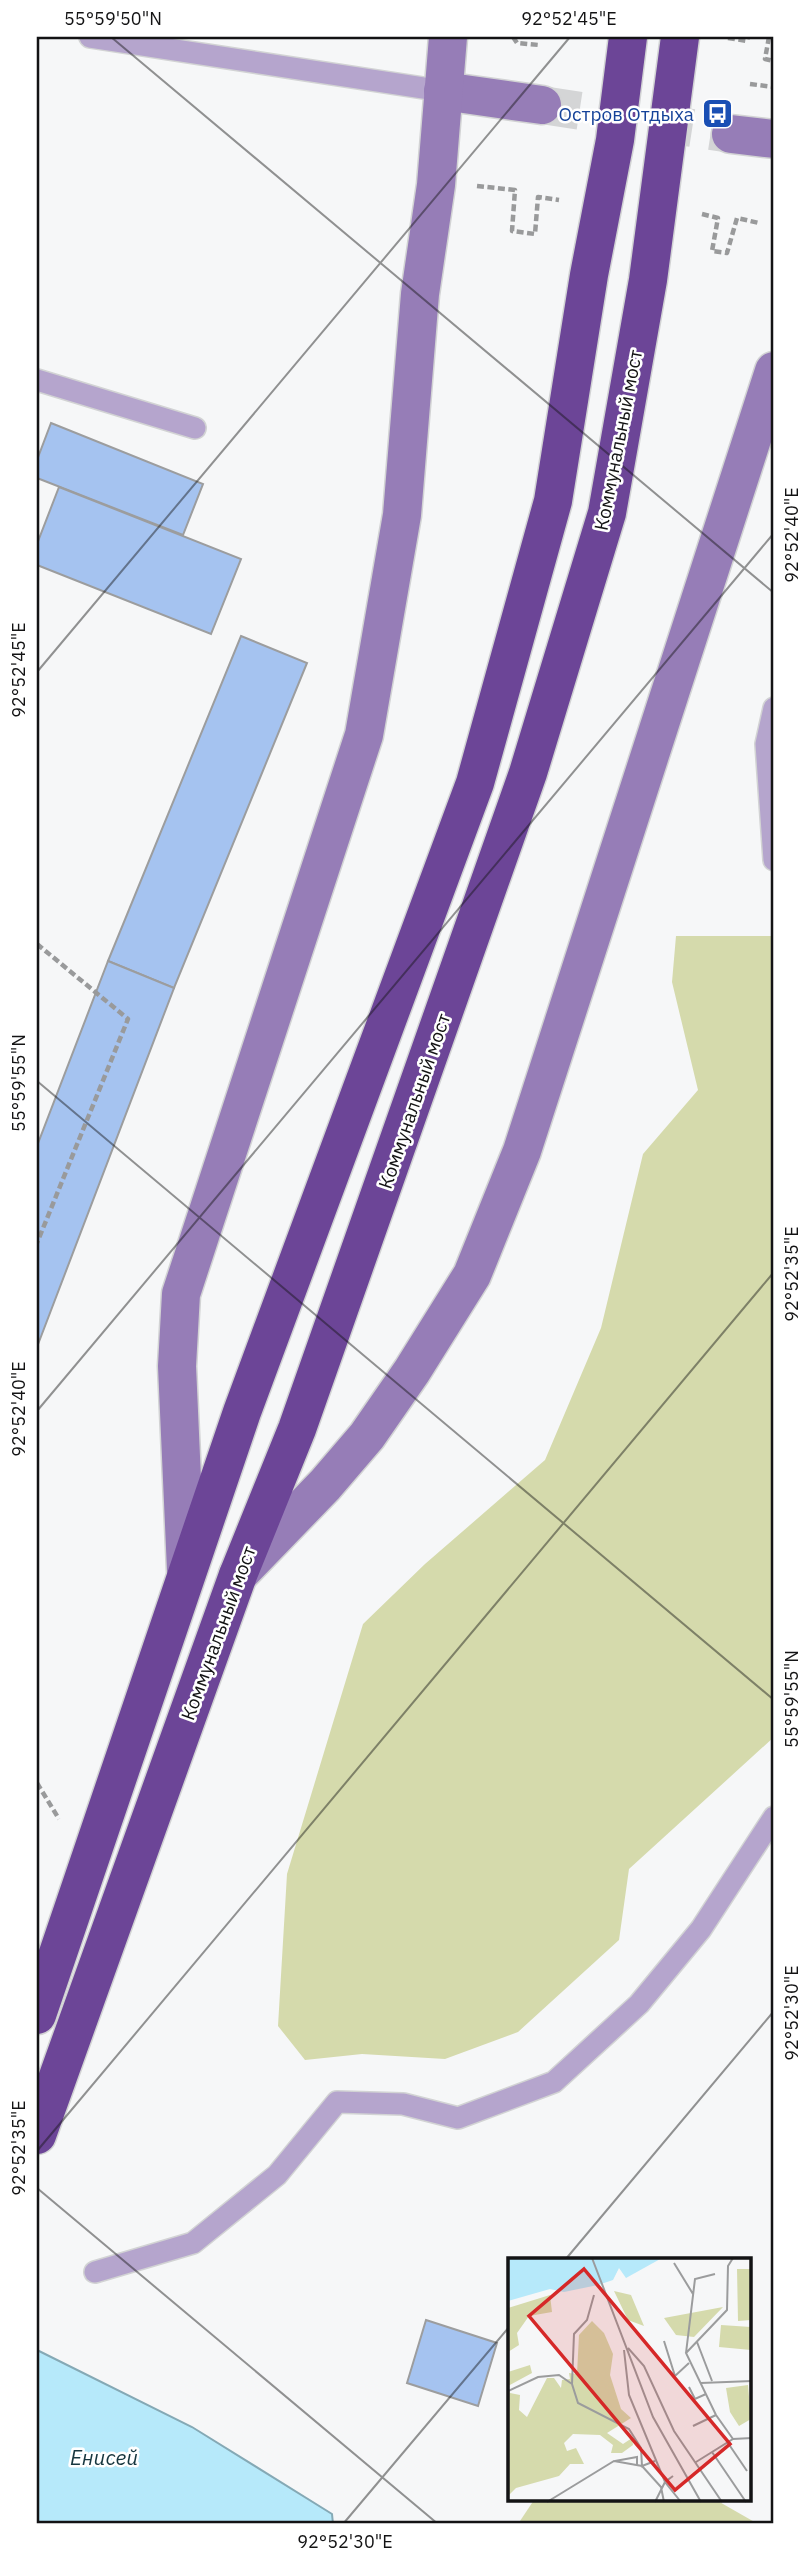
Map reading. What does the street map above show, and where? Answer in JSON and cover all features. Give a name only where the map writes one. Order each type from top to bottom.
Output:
[{"type":"highway","points":[[37,2015],[186,1570],[475,783],[553,501],[589,275],[615,141],[628,37]]},
{"type":"highway","name":"Коммунальный мост","points":[[42,2121],[238,1575],[297,1429],[423,1078],[528,773],[607,513],[648,280],[680,37]]},
{"type":"main road","points":[[186,1570],[177,1366],[181,1294],[364,734],[402,515],[420,294],[436,185],[448,37]]},
{"type":"main road","points":[[443,92],[541,105]]},
{"type":"main road","points":[[731,134],[774,139]]},
{"type":"main road","points":[[238,1575],[325,1485],[367,1436],[472,1275],[522,1152],[771,386]]},
{"type":"lane","points":[[90,37],[226,47],[443,92]]},
{"type":"lane","points":[[37,380],[195,428]]},
{"type":"lane","points":[[774,708],[766,744],[774,860]]},
{"type":"lane","points":[[95,2272],[193,2243],[277,2175],[337,2102],[403,2104],[458,2118],[554,2082],[639,2004],[701,1929],[774,1817]]},
{"type":"path","points":[[513,37],[517,43],[539,46]]},
{"type":"path","points":[[728,38],[747,41],[748,37]]},
{"type":"path","points":[[769,37],[765,59],[774,61]]},
{"type":"path","points":[[750,84],[774,87]]},
{"type":"path","points":[[477,186],[515,190],[512,231],[535,234],[538,197],[559,201]]},
{"type":"path","points":[[702,214],[718,218],[712,251],[727,253],[737,218],[759,223]]},
{"type":"path","points":[[37,944],[128,1019],[37,1243]]},
{"type":"path","points":[[37,1783],[59,1819]]},
{"type":"green space","points":[[676,936],[774,936],[774,1737],[629,1869],[619,1940],[518,2032],[445,2059],[362,2054],[305,2060],[278,2026],[287,1874],[363,1624],[425,1564],[545,1460],[601,1328],[643,1154],[698,1090],[672,982]]},
{"type":"green space","points":[[533,2502],[720,2502],[758,2524],[518,2524]]},
{"type":"water","name":"Енисей","points":[[37,2350],[192,2427],[332,2514],[333,2524],[37,2524]]},
{"type":"building","points":[[51,423],[203,484],[183,535],[37,478],[37,460]]},
{"type":"building","points":[[59,487],[241,559],[211,634],[37,565],[37,544]]},
{"type":"building","points":[[241,636],[307,663],[174,988],[108,961]]},
{"type":"building","points":[[108,961],[174,988],[37,1347],[37,1146]]},
{"type":"building","points":[[426,2320],[497,2343],[478,2406],[407,2383]]},
{"type":"tunnel","points":[[542,105],[731,134]]},
{"type":"place","name":"Остров Отдыха","points":[[717,114]]}]
